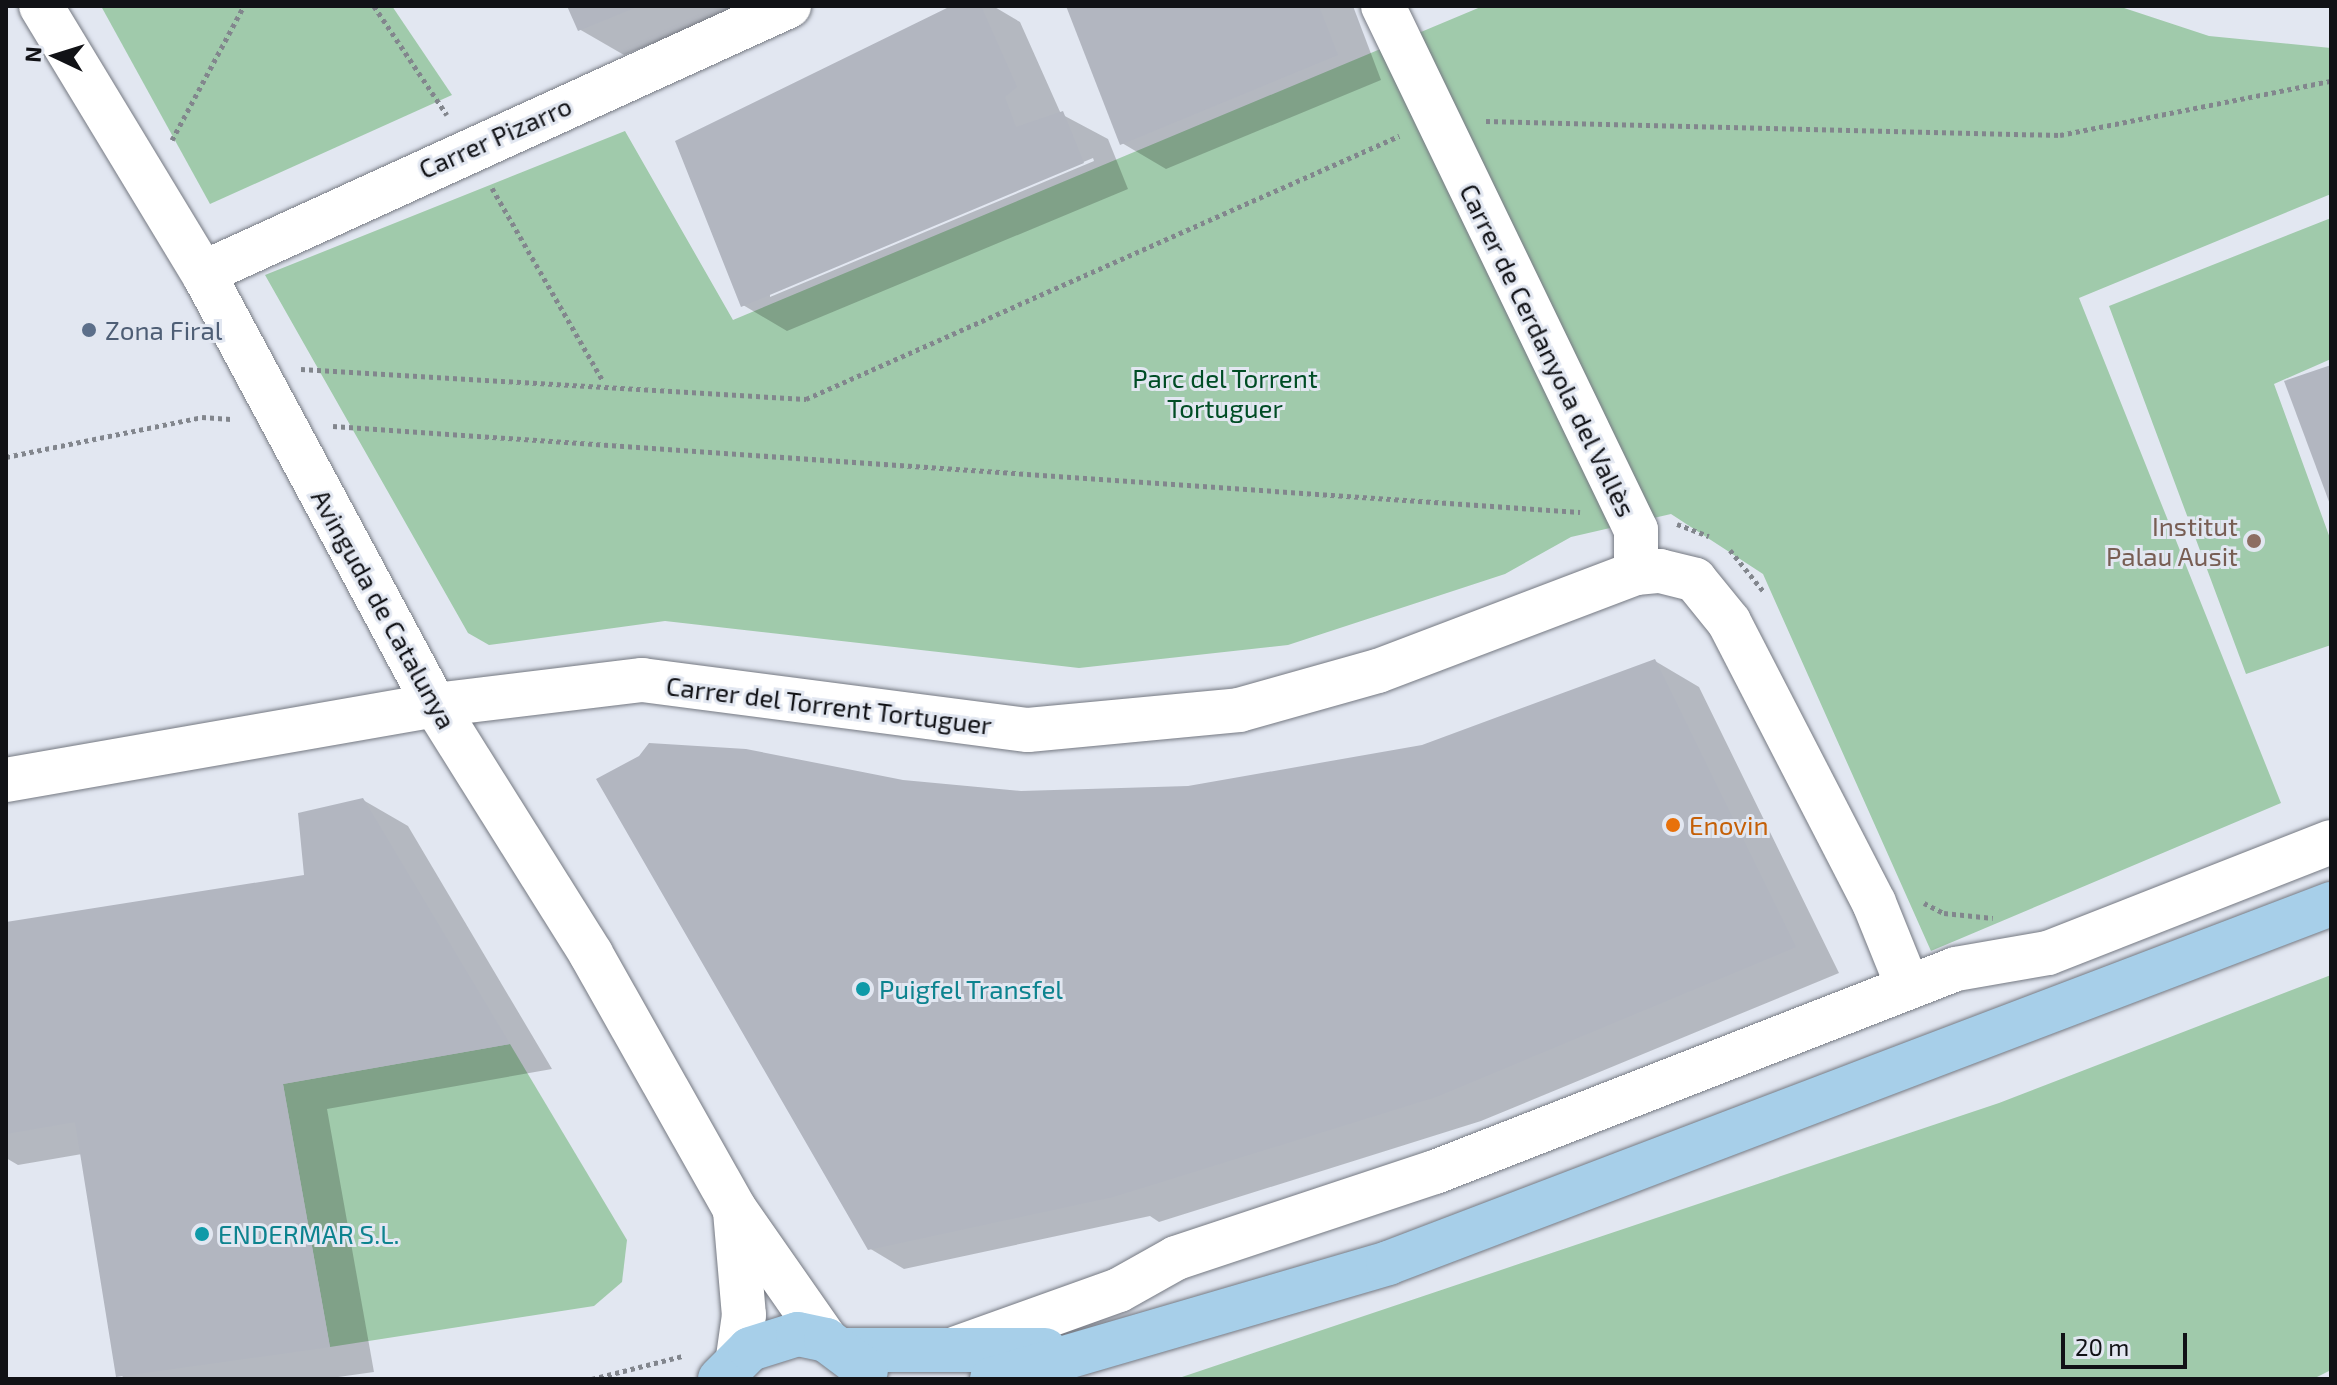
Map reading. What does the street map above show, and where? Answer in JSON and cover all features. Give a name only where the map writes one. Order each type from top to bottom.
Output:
[{"type":"main road","points":[[992,1379],[1075,1350],[1258,1306],[1388,1263],[2331,904]]},
{"type":"main road","points":[[724,1373],[779,1336],[848,1356],[957,1348],[1075,1350]]},
{"type":"street","name":"Avinguda de Catalunya","points":[[41,6],[147,187],[203,273],[248,366],[435,705],[591,954],[734,1208],[848,1356]]},
{"type":"street","name":"Carrer Pizarro","points":[[203,273],[789,6]]},
{"type":"street","name":"Carrer de Cerdanyola del Vallès","points":[[1383,6],[1629,516],[1636,573]]},
{"type":"street","name":"Carrer del Torrent Tortuguer","points":[[6,780],[435,705],[642,680],[1028,730],[1239,710],[1378,671],[1636,573]]},
{"type":"street","points":[[1636,573],[1695,580],[1729,622],[1874,903],[1908,987]]},
{"type":"street","points":[[957,1348],[1119,1290],[1176,1258],[1435,1172],[1956,969],[2048,953],[2331,842]]},
{"type":"street","name":"Avinguda de Catalunya","points":[[724,1373],[744,1315],[734,1208]]},
{"type":"path","points":[[147,187],[244,6]]},
{"type":"path","points":[[248,366],[806,399],[1436,120],[2060,135],[2331,81]]},
{"type":"path","points":[[6,457],[202,417],[1629,516],[1700,530],[1741,557],[1766,597]]},
{"type":"path","points":[[1919,896],[1935,910],[1990,916],[2000,926]]},
{"type":"green space","points":[[101,6],[392,6],[452,95],[210,204]]},
{"type":"green space","name":"Parc del Torrent Tortuguer","points":[[1483,6],[2118,6],[2209,36],[2331,48],[2331,194],[2079,298],[2281,803],[1931,951],[1763,574],[1671,514],[1571,537],[1505,574],[1288,645],[1079,668],[665,621],[489,645],[468,633],[265,275],[625,131],[733,320]]},
{"type":"green space","name":"Institut Palau Ausit","points":[[2331,218],[2331,359],[2274,384],[2331,541],[2331,645],[2246,674],[2109,306]]},
{"type":"green space","points":[[2331,975],[2331,1370],[2313,1379],[1176,1379],[1999,1103]]},
{"type":"green space","points":[[510,1044],[627,1240],[622,1282],[594,1306],[330,1347],[283,1084]]},
{"type":"building","points":[[567,6],[639,6],[578,31]]},
{"type":"building","points":[[951,6],[981,6],[1017,87],[1005,97],[1016,127],[1063,111],[1084,163],[741,307],[675,141]]},
{"type":"building","points":[[1066,6],[1319,6],[1338,55],[1120,145]]},
{"type":"building","points":[[2331,365],[2331,507],[2284,381]]},
{"type":"building","points":[[1655,659],[1796,947],[1436,1097],[1113,1197],[868,1250],[596,779],[639,756],[649,743],[746,749],[903,780],[1021,791],[1188,786],[1422,745]]},
{"type":"building","points":[[363,798],[510,1044],[283,1084],[330,1347],[116,1377],[75,1122],[6,1134],[6,922],[304,875],[298,813]]},
{"type":"place","name":"Zona Firal","points":[[89,330]]},
{"type":"place","name":"Institut Palau Ausit","points":[[2254,541]]},
{"type":"place","name":"Enovin","points":[[1673,825]]},
{"type":"place","name":"Puigfel Transfel","points":[[863,989]]},
{"type":"place","name":"ENDERMAR S.L.","points":[[202,1234]]}]
